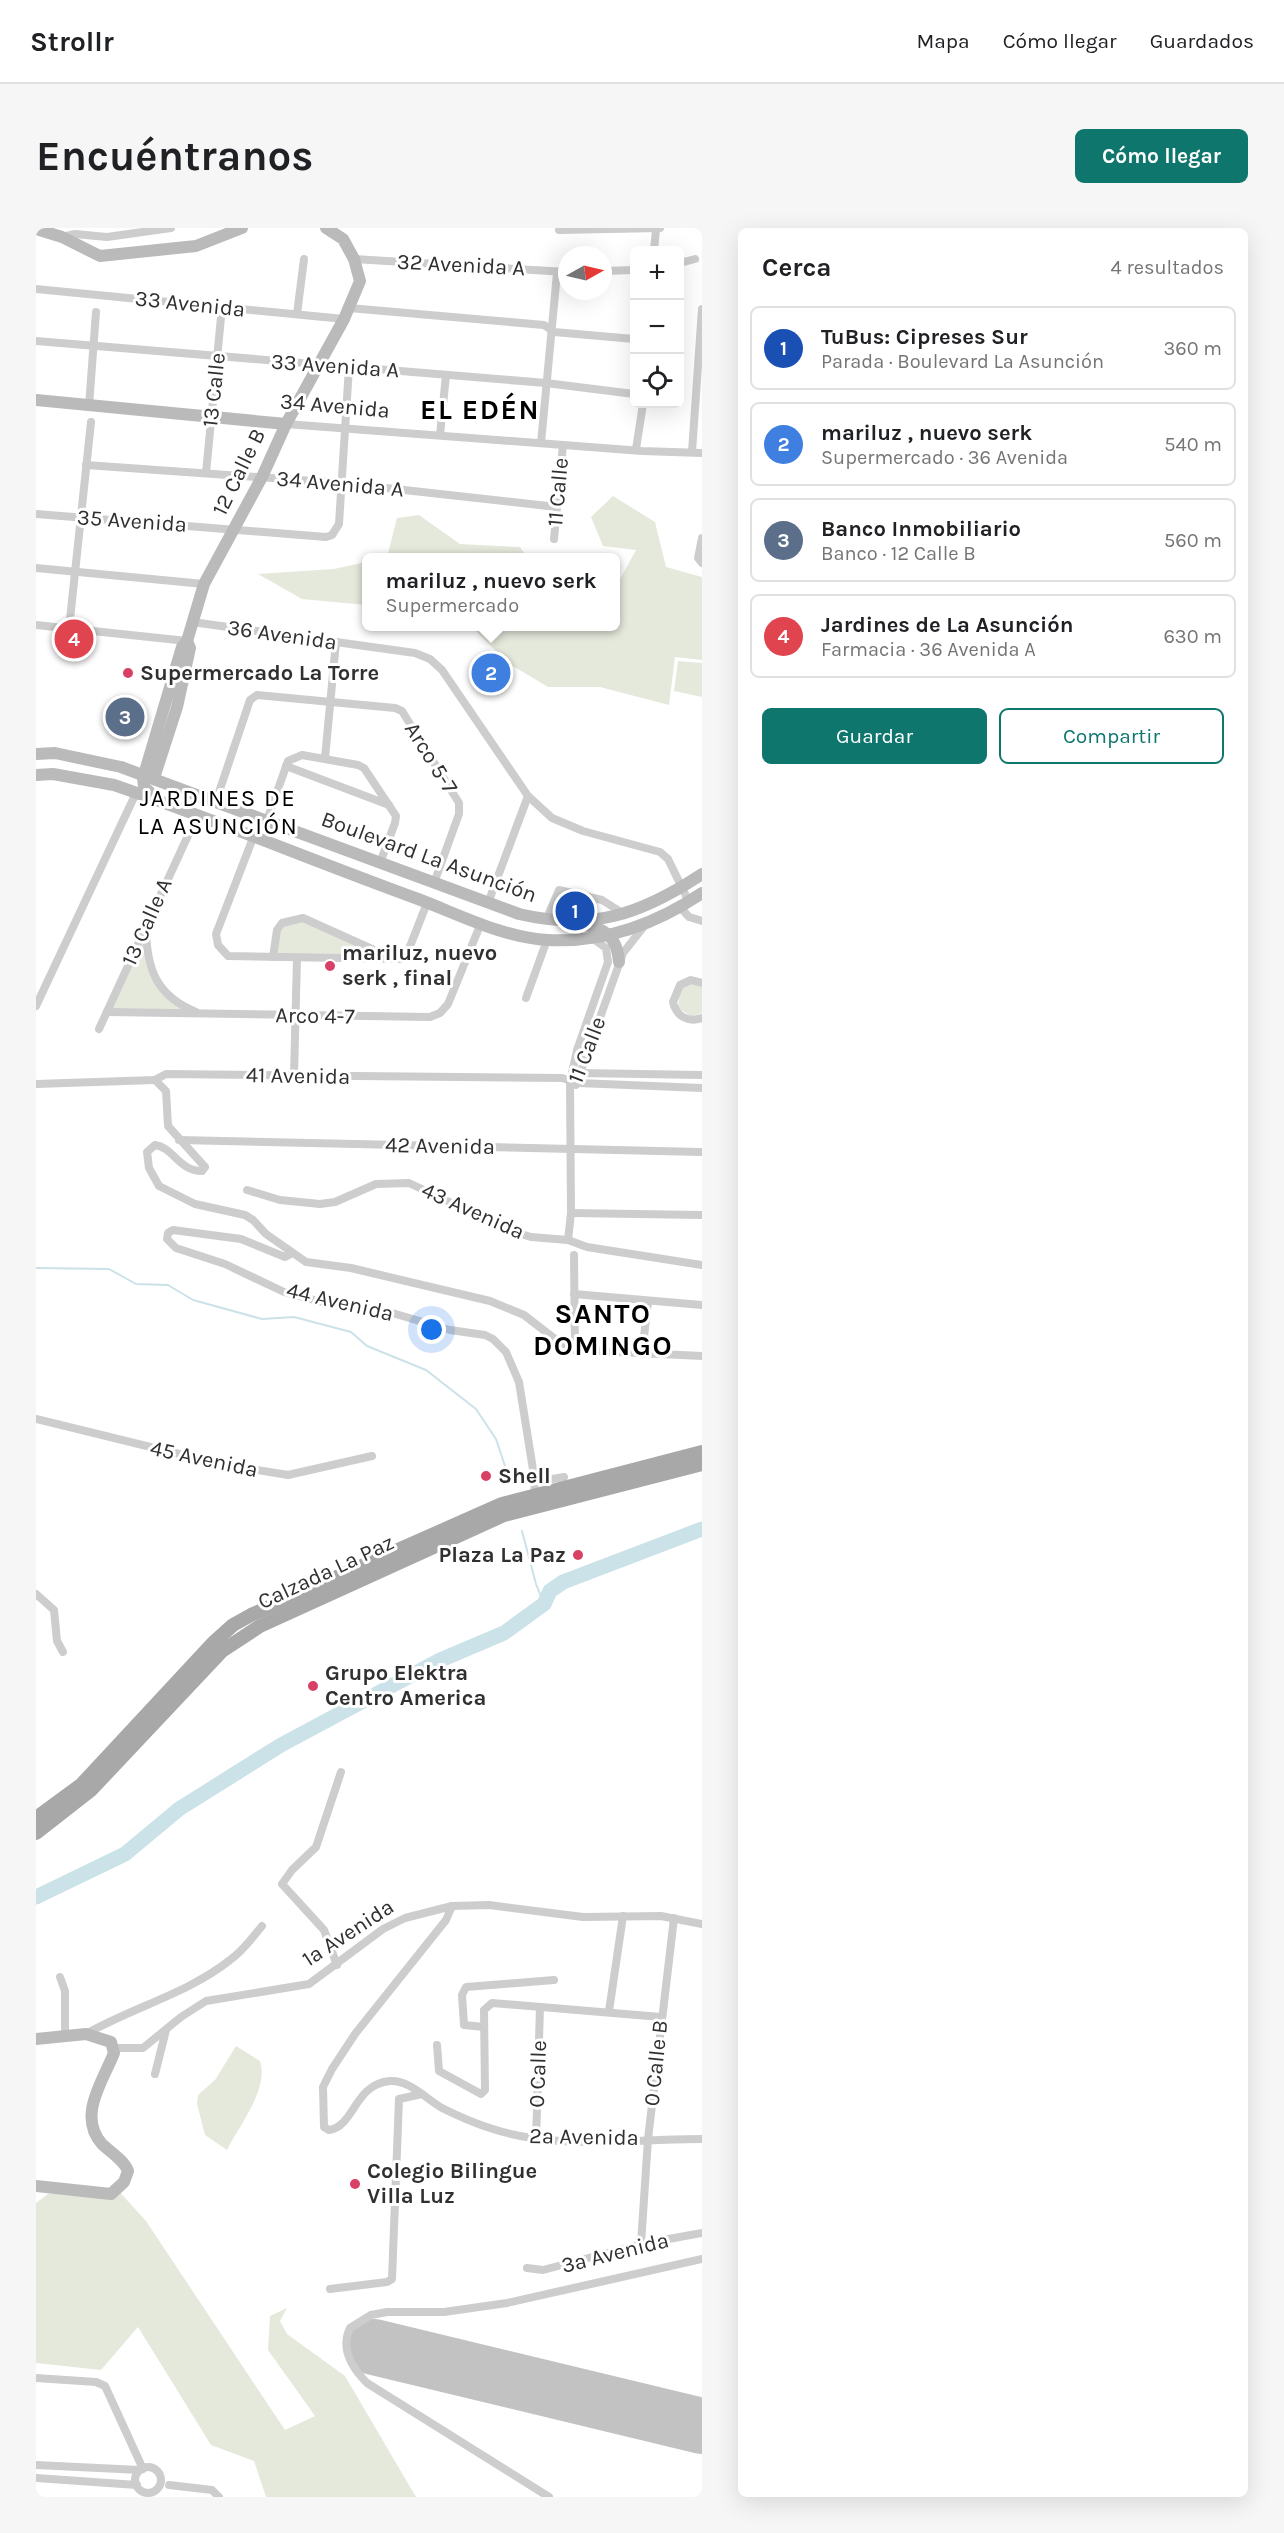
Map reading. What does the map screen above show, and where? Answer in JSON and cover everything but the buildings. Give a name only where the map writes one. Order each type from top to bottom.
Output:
[{"type":"main road","points":[[36,229],[62,237],[100,256],[196,246],[242,228]]},
{"type":"main road","points":[[327,228],[343,239],[354,259]]},
{"type":"main road","name":"12 Calle B","points":[[149,777],[177,707],[190,648],[187,641],[204,584],[236,529],[286,424],[320,365],[346,313],[360,281],[354,259]]},
{"type":"main road","name":"34 Avenida","points":[[36,400],[286,424]]},
{"type":"main road","name":"Boulevard La Asunción","points":[[36,754],[55,753],[97,760],[216,801],[489,903],[546,920],[566,922],[624,914],[657,902],[702,874]]},
{"type":"main road","name":"Boulevard La Asunción","points":[[36,775],[53,774],[91,779],[136,793],[481,923],[547,940],[611,936],[646,923],[702,893]]},
{"type":"main road","points":[[149,777],[144,787],[164,803]]},
{"type":"main road","points":[[235,831],[242,811]]},
{"type":"main road","points":[[345,873],[352,852]]},
{"type":"main road","points":[[458,914],[465,894]]},
{"type":"main road","points":[[566,922],[595,927],[611,936],[616,945],[619,962]]},
{"type":"main road","name":"Calzada La Paz","points":[[36,1818],[81,1785],[213,1643],[233,1625],[535,1488],[702,1452]]},
{"type":"main road","name":"Calzada La Paz","points":[[36,1833],[91,1791],[222,1651],[260,1626],[504,1515],[702,1464]]},
{"type":"main road","name":"1a Avenida","points":[[36,2039],[86,2034],[108,2040],[114,2048]]},
{"type":"main road","points":[[36,2186],[107,2195],[115,2192],[125,2180],[126,2166],[94,2135],[92,2126],[97,2086],[110,2063],[114,2048]]},
{"type":"street","points":[[62,237],[75,234],[107,237],[171,228]]},
{"type":"street","points":[[559,230],[658,229],[655,246]]},
{"type":"street","points":[[297,314],[304,259]]},
{"type":"street","name":"32 Avenida A","points":[[354,259],[508,267],[557,273]]},
{"type":"street","points":[[684,262],[695,259]]},
{"type":"street","points":[[612,271],[630,270]]},
{"type":"street","name":"11 Calle","points":[[541,443],[557,273]]},
{"type":"street","name":"33 Avenida","points":[[36,289],[297,314],[346,313],[544,325],[550,329],[630,339]]},
{"type":"street","name":"13 Calle","points":[[206,473],[222,307]]},
{"type":"street","points":[[692,453],[702,309]]},
{"type":"street","points":[[89,406],[96,312]]},
{"type":"street","name":"33 Avenida A","points":[[36,341],[546,383],[630,394]]},
{"type":"street","points":[[341,483],[349,367]]},
{"type":"street","points":[[440,435],[446,375]]},
{"type":"street","points":[[636,448],[642,408]]},
{"type":"street","points":[[69,629],[91,422]]},
{"type":"street","name":"34 Avenida","points":[[286,424],[563,445],[636,448],[642,451],[702,453]]},
{"type":"street","name":"11 Calle","points":[[554,539],[563,445]]},
{"type":"street","name":"34 Avenida A","points":[[87,465],[341,483],[557,507]]},
{"type":"street","name":"35 Avenida","points":[[36,514],[326,537],[334,533],[339,524],[341,483]]},
{"type":"street","points":[[702,538],[698,558],[702,563]]},
{"type":"street","points":[[36,568],[204,584]]},
{"type":"street","name":"36 Avenida","points":[[192,622],[415,653],[430,659],[442,670],[528,796],[552,818],[583,831],[654,852],[662,861],[671,864],[683,886]]},
{"type":"street","points":[[36,625],[187,641]]},
{"type":"street","points":[[325,758],[336,642]]},
{"type":"street","name":"Arco 5-7","points":[[216,801],[250,700],[257,695],[266,694],[402,711],[459,803],[459,814],[434,883]]},
{"type":"street","points":[[267,820],[288,761],[302,755],[364,768],[391,806],[395,823],[380,863]]},
{"type":"street","points":[[286,766],[391,806]]},
{"type":"street","points":[[36,1006],[136,793]]},
{"type":"street","points":[[489,903],[528,796]]},
{"type":"street","name":"13 Calle A","points":[[99,1029],[197,816]]},
{"type":"street","points":[[253,838],[218,929],[216,940],[220,949],[228,956],[396,959],[407,954],[426,903]]},
{"type":"street","points":[[683,886],[684,904],[689,917],[702,921]]},
{"type":"street","points":[[546,920],[559,890],[602,900],[624,914]]},
{"type":"street","points":[[273,957],[277,930],[282,923],[303,918],[372,949],[380,959]]},
{"type":"street","name":"Arco 4-7","points":[[107,1012],[430,1017],[440,1012],[448,1004],[481,923]]},
{"type":"street","name":"11 Calle","points":[[570,1079],[582,1073],[619,962],[628,945],[646,923]]},
{"type":"street","name":"Arco 4-7","points":[[146,926],[147,951],[155,980],[170,998],[201,1014]]},
{"type":"street","name":"11 Calle","points":[[571,1148],[570,1079],[608,962],[606,948],[592,938]]},
{"type":"street","points":[[526,998],[547,940]]},
{"type":"street","points":[[294,1077],[297,958]]},
{"type":"street","points":[[702,983],[691,980],[680,985],[672,1002],[678,1014],[683,1018],[690,1020],[702,1018]]},
{"type":"street","points":[[582,1073],[702,1075]]},
{"type":"street","name":"41 Avenida","points":[[36,1084],[155,1080],[166,1074],[570,1079],[702,1088]]},
{"type":"street","points":[[155,1080],[166,1091],[168,1126],[179,1140]]},
{"type":"street","name":"42 Avenida","points":[[179,1140],[702,1152]]},
{"type":"street","name":"44 Avenida","points":[[179,1140],[204,1164],[202,1171],[180,1164],[161,1146],[150,1148],[146,1158],[159,1186],[195,1204],[245,1215],[306,1262],[351,1268],[490,1301],[524,1315],[555,1339],[575,1350],[702,1356]]},
{"type":"street","points":[[568,1240],[571,1213],[571,1148]]},
{"type":"street","name":"43 Avenida","points":[[247,1190],[280,1200],[320,1204],[335,1202],[376,1184],[409,1183],[511,1231],[531,1237],[568,1240],[587,1247],[702,1265]]},
{"type":"street","points":[[571,1213],[702,1215]]},
{"type":"street","name":"44 Avenida","points":[[292,1253],[285,1257],[241,1239],[173,1230],[168,1233],[167,1239],[176,1248],[225,1264],[285,1292],[318,1301],[389,1312],[450,1330],[485,1335],[493,1339],[506,1352],[519,1382],[535,1488]]},
{"type":"street","points":[[573,1255],[575,1350]]},
{"type":"street","points":[[574,1294],[702,1305]]},
{"type":"street","points":[[642,1354],[648,1302]]},
{"type":"street","name":"45 Avenida","points":[[36,1419],[220,1464],[288,1475],[311,1472],[372,1456]]},
{"type":"street","points":[[535,1488],[564,1477]]},
{"type":"street","points":[[36,1594],[51,1605],[57,1641],[63,1652]]},
{"type":"street","points":[[337,1965],[321,1925],[282,1884],[292,1870],[316,1847],[341,1772]]},
{"type":"street","name":"1a Avenida","points":[[114,2048],[143,2048],[206,2001],[309,1984],[383,1929],[405,1918],[452,1906],[489,1905],[583,1917],[674,1918],[702,1924]]},
{"type":"street","name":"2a Avenida","points":[[452,1906],[446,1920],[355,2034],[323,2087],[322,2122],[329,2130],[340,2127],[368,2088],[389,2081],[401,2082],[441,2107],[492,2129],[536,2141],[702,2139]]},
{"type":"street","points":[[609,2011],[623,1916]]},
{"type":"street","name":"0 Calle B","points":[[641,2244],[648,2139],[674,1918]]},
{"type":"street","points":[[86,2034],[113,2018],[174,1995],[209,1974],[231,1960],[262,1926]]},
{"type":"street","points":[[60,1977],[65,1991],[65,2036]]},
{"type":"street","points":[[483,2027],[464,2025],[462,1995],[466,1987],[554,1980]]},
{"type":"street","points":[[437,2045],[439,2071],[482,2094],[485,2090],[484,2010],[492,2003],[661,2017]]},
{"type":"street","name":"0 Calle","points":[[536,2141],[540,2007]]},
{"type":"street","points":[[155,2074],[166,2030]]},
{"type":"street","points":[[330,2289],[387,2282],[392,2279],[399,2099],[422,2094]]},
{"type":"street","name":"3a Avenida","points":[[527,2268],[543,2270],[641,2244],[702,2233]]},
{"type":"street","points":[[549,2497],[366,2383],[356,2372],[345,2347],[350,2328],[371,2315],[387,2312],[444,2312],[507,2303],[702,2259]]},
{"type":"street","points":[[36,2378],[96,2382],[105,2386],[142,2470]]},
{"type":"street","points":[[36,2465],[142,2470],[151,2468],[158,2472],[161,2479],[156,2493],[152,2493],[36,2478]]},
{"type":"street","points":[[140,2491],[136,2477],[142,2470]]},
{"type":"street","points":[[169,2485],[212,2490],[219,2497]]},
{"type":"shaded area","points":[[613,496],[655,522],[666,567],[702,577],[702,660],[675,657],[669,705],[600,687],[548,687],[508,663],[476,631],[620,631],[620,579],[636,550],[603,546],[591,517]]},
{"type":"shaded area","points":[[419,515],[460,544],[520,547],[524,553],[388,553],[397,518]]},
{"type":"shaded area","points":[[362,563],[362,605],[302,599],[258,574],[334,569]]},
{"type":"shaded area","points":[[678,661],[702,663],[702,697],[674,691]]},
{"type":"shaded area","points":[[302,920],[371,951],[374,956],[276,955],[277,940],[284,925]]},
{"type":"shaded area","points":[[144,939],[146,962],[154,981],[160,990],[186,1012],[111,1009]]},
{"type":"shaded area","points":[[691,983],[702,986],[702,1013],[692,1017],[678,1008],[680,990]]},
{"type":"shaded area","points":[[236,2046],[260,2061],[262,2072],[257,2095],[227,2150],[205,2135],[197,2104],[198,2095],[215,2080]]},
{"type":"shaded area","points":[[87,2188],[117,2189],[146,2221],[285,2430],[315,2416],[268,2350],[270,2316],[287,2308],[280,2321],[287,2334],[345,2376],[416,2497],[266,2497],[254,2461],[211,2445],[138,2327],[101,2370],[36,2363],[36,2203],[48,2194]]},
{"type":"waterway","points":[[36,1268],[109,1269],[136,1284],[168,1285],[193,1300],[262,1319],[294,1317],[351,1332],[367,1346],[426,1370],[476,1409],[496,1439],[508,1475]]},
{"type":"waterway","points":[[36,1897],[125,1854],[179,1809],[281,1745],[438,1661],[504,1633],[544,1604],[550,1591],[563,1582],[702,1529]]},
{"type":"waterway","points":[[522,1531],[536,1584],[544,1604]]},
{"type":"runway","points":[[374,2347],[702,2426]]},
{"type":"place","name":"Jardines de La Asunción","points":[[74,639]]},
{"type":"place","name":"Supermercado La Torre","points":[[128,673]]},
{"type":"place","name":"mariluz , nuevo serk","points":[[491,673]]},
{"type":"place","name":"Banco Inmobiliario","points":[[125,717]]},
{"type":"place","name":"TuBus: Cipreses Sur","points":[[575,911]]},
{"type":"place","name":"mariluz, nuevo serk , final","points":[[330,966]]},
{"type":"place","name":"Shell","points":[[486,1476]]},
{"type":"place","name":"Plaza La Paz","points":[[578,1555]]},
{"type":"place","name":"Grupo Elektra Centro America","points":[[313,1686]]},
{"type":"place","name":"Colegio Bilingue Villa Luz","points":[[355,2184]]},
{"type":"district","name":"EL EDÉN","points":[[480,409]]},
{"type":"district","name":"JARDINES DE LA ASUNCIÓN","points":[[218,812]]},
{"type":"district","name":"SANTO DOMINGO","points":[[603,1329]]}]
